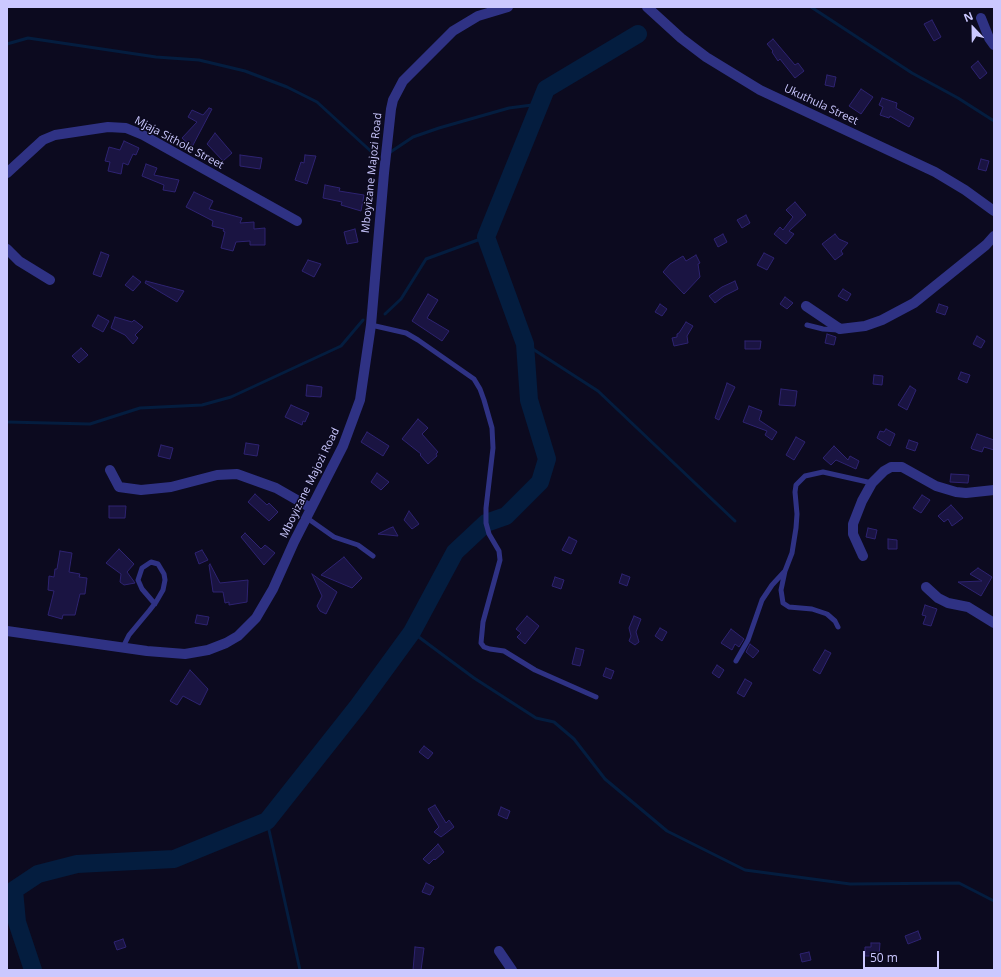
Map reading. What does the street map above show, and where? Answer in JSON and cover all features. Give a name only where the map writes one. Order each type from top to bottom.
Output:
[{"type":"street","name":"Mboyizane Majozi Road","points":[[7,630],[123,647],[185,654],[208,650],[238,636],[249,626],[266,603],[343,446],[363,388],[371,325],[390,116],[395,96],[403,82],[453,31],[478,16],[508,7]]},
{"type":"street","name":"Ukuthula Street","points":[[647,7],[700,52],[760,90],[935,172],[965,190],[994,211]]},
{"type":"street","points":[[981,18],[989,38],[994,45]]},
{"type":"street","name":"Mjaja Sithole Street","points":[[7,173],[43,140],[55,134],[108,128],[126,128],[143,135],[297,221]]},
{"type":"street","points":[[806,306],[840,329],[865,326],[882,320],[914,302],[982,248],[994,236]]},
{"type":"street","points":[[7,249],[19,261],[50,280]]},
{"type":"street","points":[[863,556],[852,534],[853,524],[862,501],[872,483],[884,471],[891,467],[902,467],[936,486],[956,492],[966,493],[994,490]]},
{"type":"street","points":[[110,470],[119,487],[141,490],[171,487],[217,475],[237,474],[276,488],[309,513]]},
{"type":"street","points":[[926,588],[943,601],[968,607],[994,623]]},
{"type":"street","points":[[499,951],[512,970]]},
{"type":"lane","points":[[371,325],[406,333],[418,340],[474,379],[484,400],[492,428],[493,448],[486,508],[486,523],[489,534],[499,551],[500,560],[483,622],[481,643],[484,647],[504,651],[535,670],[596,697]]},
{"type":"lane","points":[[807,325],[823,329],[840,329]]},
{"type":"lane","points":[[838,627],[835,621],[827,614],[812,609],[789,608],[783,603],[781,590],[785,571],[792,553],[797,514],[795,492],[800,480],[811,474],[823,472],[872,483]]},
{"type":"lane","points":[[309,513],[334,537],[358,546],[373,556]]},
{"type":"lane","points":[[123,647],[129,635],[155,604],[163,590],[165,580],[161,568],[158,564],[151,562],[145,564],[142,568],[138,580],[142,589],[155,604]]},
{"type":"lane","points":[[736,661],[748,640],[762,600],[772,585],[785,571]]},
{"type":"building","points":[[932,20],[941,37],[934,41],[924,24]]},
{"type":"building","points":[[773,39],[795,65],[798,63],[804,71],[795,78],[780,59],[778,61],[772,52],[773,51],[767,44]]},
{"type":"building","points":[[978,61],[987,73],[980,79],[971,67]]},
{"type":"building","points":[[827,75],[836,77],[834,87],[825,85]]},
{"type":"building","points":[[861,89],[873,97],[861,114],[849,106]]},
{"type":"building","points":[[882,98],[897,103],[896,108],[914,118],[909,127],[890,116],[889,118],[880,115],[883,107],[879,105]]},
{"type":"building","points":[[209,108],[212,109],[192,147],[182,138],[197,122],[188,117],[192,110],[203,115]]},
{"type":"building","points":[[215,133],[232,153],[223,161],[207,144]]},
{"type":"building","points":[[124,141],[139,148],[136,155],[133,154],[128,165],[123,163],[121,174],[108,171],[110,162],[105,161],[109,147],[120,150]]},
{"type":"building","points":[[240,155],[262,158],[260,169],[240,166]]},
{"type":"building","points":[[305,155],[316,156],[307,184],[295,180],[301,162],[304,163]]},
{"type":"building","points":[[981,159],[989,161],[986,171],[978,169]]},
{"type":"building","points":[[146,164],[157,168],[154,175],[179,180],[175,192],[163,190],[164,185],[142,176]]},
{"type":"building","points":[[325,185],[340,188],[339,191],[364,195],[361,211],[341,205],[342,202],[323,198]]},
{"type":"building","points":[[194,192],[213,201],[209,209],[242,218],[240,223],[254,222],[254,229],[265,228],[265,245],[250,245],[250,241],[236,242],[233,251],[221,248],[225,232],[223,231],[224,229],[212,226],[213,221],[186,207]]},
{"type":"building","points":[[795,202],[806,215],[789,231],[794,234],[786,244],[774,234],[780,227],[783,230],[793,217],[786,210]]},
{"type":"building","points":[[746,215],[750,223],[742,228],[737,220]]},
{"type":"building","points":[[355,229],[358,242],[347,244],[344,232]]},
{"type":"building","points":[[723,234],[727,242],[718,247],[714,239]]},
{"type":"building","points":[[835,234],[839,239],[848,243],[841,251],[843,254],[835,260],[822,244]]},
{"type":"building","points":[[101,252],[109,255],[101,277],[93,274]]},
{"type":"building","points":[[764,253],[774,258],[767,270],[757,265]]},
{"type":"building","points":[[696,255],[700,263],[698,264],[700,277],[684,294],[663,272],[670,264],[683,256],[686,261]]},
{"type":"building","points":[[308,260],[321,264],[314,277],[302,271]]},
{"type":"building","points":[[133,276],[141,282],[133,291],[125,285]]},
{"type":"building","points":[[146,281],[184,291],[177,302],[145,283]]},
{"type":"building","points":[[735,281],[738,289],[724,296],[715,303],[709,296],[722,287]]},
{"type":"building","points":[[843,289],[851,294],[847,301],[838,296]]},
{"type":"building","points":[[428,294],[438,300],[427,318],[449,331],[442,341],[412,321]]},
{"type":"building","points":[[785,297],[793,303],[787,309],[780,304]]},
{"type":"building","points":[[660,304],[667,309],[662,316],[655,312]]},
{"type":"building","points":[[939,304],[948,307],[945,315],[936,312]]},
{"type":"building","points":[[98,315],[109,321],[103,332],[92,326]]},
{"type":"building","points":[[115,317],[132,322],[134,320],[143,327],[135,335],[138,338],[133,344],[125,335],[111,328]]},
{"type":"building","points":[[686,322],[693,326],[687,336],[688,343],[674,346],[672,338],[677,337],[677,334]]},
{"type":"building","points":[[827,334],[836,337],[834,345],[825,343]]},
{"type":"building","points":[[977,336],[985,341],[981,348],[973,344]]},
{"type":"building","points":[[745,341],[761,341],[760,349],[745,349]]},
{"type":"building","points":[[81,348],[88,355],[79,363],[72,356]]},
{"type":"building","points":[[961,372],[970,375],[967,383],[958,379]]},
{"type":"building","points":[[874,375],[883,376],[882,385],[873,384]]},
{"type":"building","points":[[727,383],[735,387],[719,420],[715,418]]},
{"type":"building","points":[[307,385],[322,387],[321,397],[306,396]]},
{"type":"building","points":[[910,386],[916,390],[907,410],[898,405]]},
{"type":"building","points":[[781,389],[797,391],[795,406],[779,405]]},
{"type":"building","points":[[291,405],[309,413],[302,425],[285,417]]},
{"type":"building","points":[[749,406],[762,411],[759,420],[777,432],[772,440],[765,435],[767,431],[743,422]]},
{"type":"building","points":[[418,419],[428,428],[422,434],[438,452],[436,454],[437,456],[428,464],[420,455],[421,454],[402,439]]},
{"type":"building","points":[[886,429],[895,434],[890,446],[877,438],[880,431],[884,432]]},
{"type":"building","points":[[367,432],[389,446],[383,456],[361,442]]},
{"type":"building","points":[[977,434],[994,440],[994,450],[984,447],[982,452],[972,449],[971,448]]},
{"type":"building","points":[[796,437],[805,442],[794,460],[786,455]]},
{"type":"building","points":[[909,440],[918,443],[915,451],[906,448]]},
{"type":"building","points":[[246,443],[259,445],[257,456],[244,454]]},
{"type":"building","points":[[161,445],[173,448],[170,459],[158,456]]},
{"type":"building","points":[[834,446],[848,460],[850,456],[859,461],[856,469],[836,460],[831,465],[823,458]]},
{"type":"building","points":[[377,473],[389,482],[381,490],[371,482]]},
{"type":"building","points":[[951,474],[969,475],[968,483],[950,482]]},
{"type":"building","points":[[255,494],[267,505],[269,503],[278,512],[269,521],[248,502]]},
{"type":"building","points":[[922,495],[930,500],[921,513],[913,508]]},
{"type":"building","points":[[951,505],[963,518],[952,526],[948,519],[944,522],[938,516]]},
{"type":"building","points":[[109,506],[126,506],[125,518],[109,518]]},
{"type":"building","points":[[409,511],[419,524],[412,529],[404,520]]},
{"type":"building","points":[[393,527],[398,536],[378,534],[390,528]]},
{"type":"building","points":[[868,528],[877,530],[875,539],[866,537]]},
{"type":"building","points":[[245,533],[261,549],[265,545],[275,553],[264,565],[241,537]]},
{"type":"building","points":[[569,537],[577,541],[571,554],[562,550]]},
{"type":"building","points":[[888,539],[897,540],[897,549],[888,549]]},
{"type":"building","points":[[119,549],[134,564],[127,572],[135,583],[124,585],[120,582],[121,574],[106,563]]},
{"type":"building","points":[[202,550],[208,560],[199,564],[195,553]]},
{"type":"building","points":[[60,551],[72,553],[69,572],[80,574],[79,577],[87,578],[85,594],[80,594],[75,615],[63,615],[62,619],[48,615],[54,591],[48,590],[49,576],[54,577]]},
{"type":"building","points":[[344,557],[362,578],[352,588],[321,575]]},
{"type":"building","points":[[210,564],[220,583],[248,580],[247,602],[229,605],[229,602],[225,603],[223,592],[213,592]]},
{"type":"building","points":[[978,568],[992,577],[981,596],[958,582],[982,581],[970,574]]},
{"type":"building","points":[[312,574],[337,592],[326,614],[320,611],[317,606],[322,596]]},
{"type":"building","points":[[622,574],[630,577],[627,586],[619,583]]},
{"type":"building","points":[[555,577],[564,580],[561,589],[552,586]]},
{"type":"building","points":[[925,605],[937,609],[931,626],[923,624],[926,616],[922,615]]},
{"type":"building","points":[[197,615],[209,617],[207,625],[195,623]]},
{"type":"building","points":[[527,616],[539,626],[525,644],[517,637],[521,633],[516,629]]},
{"type":"building","points":[[634,616],[641,619],[636,632],[639,642],[635,645],[629,641],[631,636],[629,628]]},
{"type":"building","points":[[660,628],[667,632],[662,641],[655,636]]},
{"type":"building","points":[[731,629],[744,639],[739,647],[735,644],[732,650],[721,643]]},
{"type":"building","points":[[750,644],[759,651],[753,658],[746,652]]},
{"type":"building","points":[[576,648],[584,650],[580,666],[572,664]]},
{"type":"building","points":[[825,650],[831,653],[820,674],[813,670]]},
{"type":"building","points":[[717,665],[724,670],[719,678],[712,673]]},
{"type":"building","points":[[606,668],[614,671],[611,679],[603,676]]},
{"type":"building","points":[[190,670],[208,689],[200,705],[183,696],[177,705],[170,701]]},
{"type":"building","points":[[745,679],[752,683],[744,697],[737,693]]},
{"type":"building","points":[[424,746],[433,753],[428,759],[419,752]]},
{"type":"building","points":[[435,805],[446,823],[449,820],[454,827],[441,837],[434,832],[439,827],[428,809]]},
{"type":"building","points":[[501,807],[510,811],[507,819],[498,815]]},
{"type":"building","points":[[438,844],[444,852],[429,864],[423,859]]},
{"type":"building","points":[[426,883],[434,887],[430,895],[422,892]]},
{"type":"building","points":[[918,931],[921,939],[908,944],[905,936]]},
{"type":"building","points":[[123,939],[126,947],[117,950],[114,942]]},
{"type":"building","points":[[871,943],[880,943],[879,956],[865,956],[865,947],[871,947]]},
{"type":"building","points":[[415,947],[424,948],[421,970],[413,970]]},
{"type":"building","points":[[809,952],[811,960],[802,962],[800,954]]},
{"type":"waterway","points":[[811,7],[912,73],[958,98],[994,121]]},
{"type":"waterway","points":[[33,970],[17,922],[14,890],[38,874],[77,864],[174,859],[267,821],[358,706],[412,632],[455,552],[486,523],[506,516],[540,482],[547,459],[529,400],[525,344],[486,237],[546,89],[638,34]]},
{"type":"waterway","points":[[7,44],[28,38],[156,57],[199,60],[245,71],[287,87],[317,102],[375,155]]},
{"type":"waterway","points":[[389,153],[413,137],[439,128],[509,108],[540,104]]},
{"type":"waterway","points":[[385,314],[401,299],[426,259],[486,237]]},
{"type":"waterway","points":[[7,422],[90,424],[140,408],[202,405],[231,397],[341,346],[363,320]]},
{"type":"waterway","points":[[525,344],[598,391],[735,521]]},
{"type":"waterway","points":[[412,632],[474,678],[536,718],[554,722],[574,739],[605,779],[667,831],[745,870],[850,884],[959,883],[994,901]]},
{"type":"waterway","points":[[267,821],[300,970]]}]
